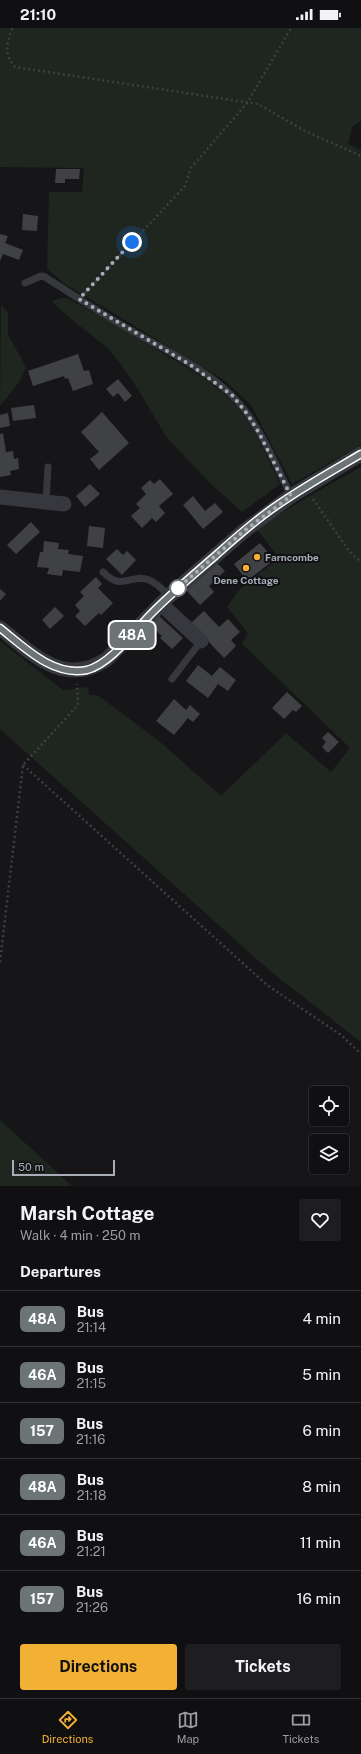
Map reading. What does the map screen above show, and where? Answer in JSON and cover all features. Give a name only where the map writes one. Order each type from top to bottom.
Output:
[{"type":"street","points":[[0,628],[44,661],[60,668],[76,671],[87,670],[97,666],[107,659],[165,600],[244,531],[291,496],[361,454]]},
{"type":"street","points":[[0,497],[64,504]]},
{"type":"street","points":[[165,600],[201,641]]},
{"type":"lane","points":[[25,283],[40,276],[45,277],[79,299],[189,364],[232,395],[252,421],[291,496]]},
{"type":"lane","points":[[46,502],[48,467]]},
{"type":"lane","points":[[103,572],[112,580],[117,581],[139,579],[150,580],[165,600]]},
{"type":"lane","points":[[172,679],[201,641]]},
{"type":"path","points":[[12,28],[7,46],[8,59],[15,67],[258,104],[305,131],[361,156]]},
{"type":"path","points":[[79,299],[185,186],[191,168],[247,103],[291,28]]},
{"type":"path","points":[[305,487],[346,546],[361,562]]},
{"type":"path","points":[[0,962],[23,764],[78,705],[76,671]]},
{"type":"path","points":[[23,764],[267,985],[341,1035],[361,1054]]},
{"type":"shaded area","points":[[0,28],[361,28],[361,121],[352,127],[348,144],[361,150],[361,445],[292,484],[251,405],[224,380],[65,284],[47,269],[49,192],[82,192],[84,168],[0,167]]},
{"type":"shaded area","points":[[67,298],[126,331],[211,383],[229,398],[250,424],[280,484],[242,512],[212,485],[167,438],[133,381],[109,349],[51,301]]},
{"type":"shaded area","points":[[1,305],[8,313],[8,335],[26,367],[20,381],[0,406]]},
{"type":"shaded area","points":[[361,467],[361,1042],[270,971],[0,729],[0,641],[63,690],[88,687],[89,695],[96,695],[103,699],[159,741],[221,796],[286,733],[331,772],[350,748],[242,644],[248,633],[227,607],[240,589],[279,558],[256,528]]},
{"type":"shaded area","points":[[0,1120],[72,1186],[0,1186]]},
{"type":"building","points":[[56,169],[80,169],[79,179],[65,179],[65,183],[55,183]]},
{"type":"building","points":[[23,214],[38,216],[37,231],[22,230]]},
{"type":"building","points":[[0,234],[8,236],[5,243],[23,250],[19,260],[3,254],[0,261]]},
{"type":"building","points":[[78,354],[84,371],[89,370],[93,384],[73,391],[68,378],[65,379],[64,376],[33,386],[28,371]]},
{"type":"building","points":[[118,379],[132,396],[125,402],[118,393],[113,397],[106,389]]},
{"type":"building","points":[[34,405],[36,418],[13,421],[11,408]]},
{"type":"building","points":[[102,412],[129,443],[99,470],[90,459],[99,452],[81,432]]},
{"type":"building","points":[[8,413],[10,426],[0,428],[0,415]]},
{"type":"building","points":[[3,433],[6,452],[13,451],[14,459],[18,458],[19,469],[10,471],[11,475],[0,477],[0,434]]},
{"type":"building","points":[[160,479],[173,494],[159,506],[165,513],[156,522],[152,518],[142,528],[131,516],[140,508],[136,504],[146,494],[141,488],[150,480],[154,484]]},
{"type":"building","points":[[90,484],[100,494],[85,507],[76,496]]},
{"type":"building","points":[[193,496],[205,511],[215,503],[223,512],[203,529],[183,505]]},
{"type":"building","points":[[31,522],[40,532],[16,554],[7,545]]},
{"type":"building","points":[[89,526],[105,528],[103,548],[87,546]]},
{"type":"building","points":[[44,541],[59,543],[58,549],[69,550],[68,554],[83,556],[80,572],[63,570],[62,576],[47,574],[49,568],[37,567],[40,552],[43,552]]},
{"type":"building","points":[[260,543],[270,555],[267,558],[270,563],[247,581],[234,564]]},
{"type":"building","points":[[117,549],[123,555],[127,551],[136,560],[122,575],[106,559]]},
{"type":"building","points":[[215,561],[225,571],[209,586],[214,592],[200,605],[185,589]]},
{"type":"building","points":[[96,577],[102,584],[98,588],[113,603],[101,615],[99,613],[85,626],[75,616],[80,611],[75,605],[84,596],[80,592]]},
{"type":"building","points":[[0,589],[6,594],[0,601]]},
{"type":"building","points":[[55,607],[64,616],[50,629],[42,620]]},
{"type":"building","points":[[204,611],[219,627],[228,619],[240,632],[231,640],[236,646],[224,658],[191,623]]},
{"type":"building","points":[[158,615],[183,638],[172,649],[160,638],[162,636],[149,625]]},
{"type":"building","points":[[198,665],[212,676],[220,667],[236,680],[228,691],[218,684],[208,698],[186,681]]},
{"type":"building","points":[[287,692],[302,706],[296,712],[293,710],[284,719],[272,708]]},
{"type":"building","points":[[174,699],[186,710],[190,705],[200,714],[193,722],[188,718],[174,735],[156,721]]},
{"type":"building","points":[[328,732],[339,742],[328,753],[322,747],[326,742],[322,738]]},
{"type":"bus line","name":"48A","points":[[0,628],[32,653],[52,665],[76,671],[87,670],[97,666],[107,659],[127,640],[160,604],[244,531],[291,496],[361,454]]},
{"type":"place","name":"Farncombe","points":[[257,557]]},
{"type":"place","name":"Dene Cottage","points":[[246,568]]},
{"type":"route","points":[[132,242],[79,299],[189,364],[232,395],[248,415],[259,433],[291,496],[244,531],[178,588]]}]
